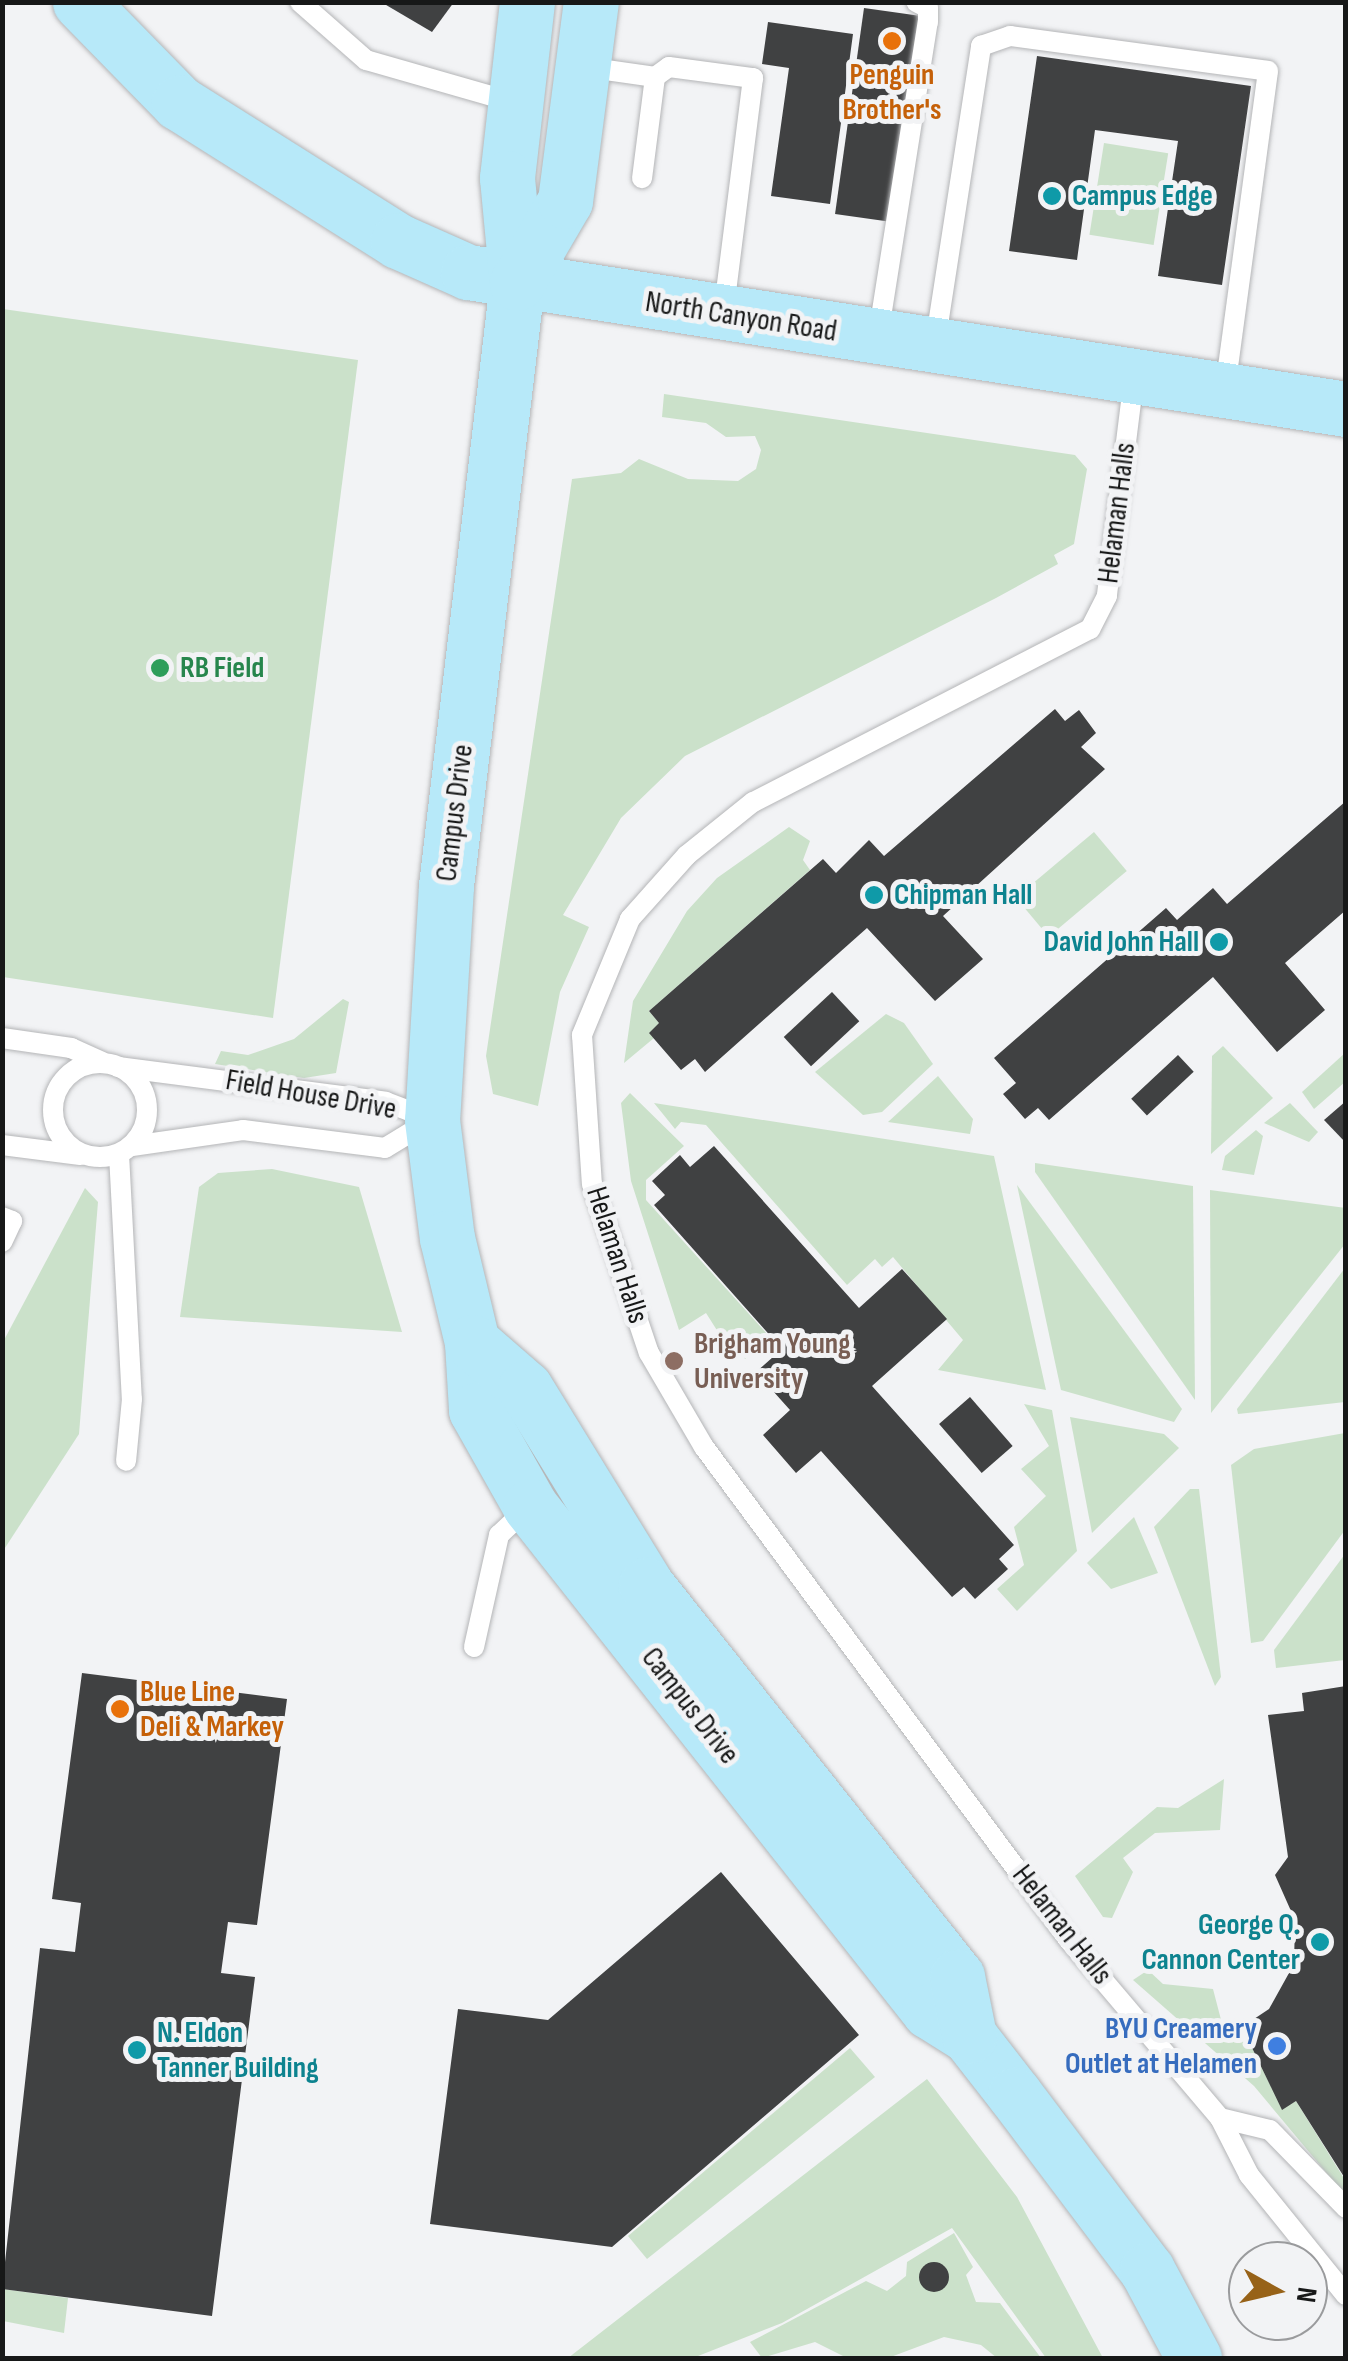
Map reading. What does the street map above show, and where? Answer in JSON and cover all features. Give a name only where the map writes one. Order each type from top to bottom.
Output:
[{"type":"main road","name":"North Canyon Road","points":[[80,2],[179,103],[398,241],[517,283],[1346,409]]},
{"type":"main road","points":[[517,283],[508,178],[527,2]]},
{"type":"main road","points":[[517,283],[565,201],[590,2]]},
{"type":"main road","name":"Campus Drive","points":[[517,283],[446,886],[432,1120],[447,1238],[472,1342],[476,1410],[530,1506],[929,2011],[969,2036],[1147,2270],[1194,2358]]},
{"type":"main road","name":"Campus Drive","points":[[472,1342],[525,1388],[646,1586],[957,1977],[969,2036]]},
{"type":"lane","points":[[300,2],[366,60],[516,103]]},
{"type":"lane","points":[[878,338],[928,22],[928,8],[916,2]]},
{"type":"lane","points":[[935,346],[981,46],[1010,36],[1268,71],[1224,390]]},
{"type":"lane","points":[[583,66],[655,78]]},
{"type":"lane","points":[[642,178],[655,78],[669,67],[754,78],[723,314]]},
{"type":"lane","name":"Helaman Halls","points":[[1134,376],[1107,596],[1090,629],[752,802],[686,854],[630,920],[601,976],[581,1069],[592,1184],[610,1250],[649,1352],[704,1447],[1069,1940],[1220,2118],[1249,2175],[1346,2295]]},
{"type":"lane","name":"Field House Drive","points":[[2,1038],[71,1048],[111,1065],[386,1102],[432,1120]]},
{"type":"lane","points":[[89,1156],[63,1140],[55,1096],[73,1072],[111,1065],[147,1103],[125,1150],[132,1399],[126,1460]]},
{"type":"lane","name":"Field House Drive","points":[[125,1150],[242,1130],[385,1148],[432,1120]]},
{"type":"lane","points":[[2,1145],[89,1156],[125,1150]]},
{"type":"lane","points":[[2,1216],[12,1222],[2,1242]]},
{"type":"lane","points":[[474,1647],[499,1535],[530,1506]]},
{"type":"lane","points":[[1220,2118],[1270,2130],[1346,2208]]},
{"type":"green space","points":[[1104,143],[1168,153],[1154,245],[1089,235]]},
{"type":"green space","name":"RB Field","points":[[3,309],[358,360],[273,1018],[3,977]]},
{"type":"green space","points":[[664,394],[1075,455],[1087,469],[1074,544],[1054,555],[1058,564],[996,598],[685,756],[621,818],[563,915],[589,927],[560,992],[538,1106],[493,1094],[486,1056],[572,479],[621,473],[639,459],[688,479],[738,481],[756,469],[761,450],[755,436],[726,437],[706,423],[662,417]]},
{"type":"green space","points":[[789,827],[810,841],[803,860],[810,870],[649,1011],[659,1023],[654,1038],[624,1063],[633,1001],[687,911],[717,878]]},
{"type":"green space","points":[[1094,832],[1127,871],[1049,937],[1016,898]]},
{"type":"green space","points":[[343,999],[349,1002],[336,1073],[304,1078],[215,1064],[221,1051],[248,1055],[294,1039]]},
{"type":"green space","points":[[886,1014],[904,1023],[933,1064],[882,1112],[863,1115],[815,1072]]},
{"type":"green space","points":[[1223,1046],[1273,1098],[1211,1154],[1212,1056]]},
{"type":"green space","points":[[1345,1053],[1345,1082],[1314,1109],[1302,1092]]},
{"type":"green space","points":[[938,1076],[973,1119],[970,1134],[888,1122]]},
{"type":"green space","points":[[630,1093],[684,1146],[646,1180],[646,1200],[768,1335],[745,1359],[740,1349],[732,1354],[706,1313],[679,1330],[631,1181],[621,1103]]},
{"type":"green space","points":[[654,1103],[994,1156],[1046,1390],[938,1370],[963,1340],[893,1257],[882,1267],[875,1259],[847,1285],[706,1125],[681,1122],[675,1129]]},
{"type":"green space","points":[[1290,1103],[1318,1132],[1309,1142],[1264,1123]]},
{"type":"green space","points":[[1256,1130],[1263,1136],[1254,1175],[1222,1170],[1225,1156]]},
{"type":"green space","points":[[1035,1163],[1193,1186],[1195,1400],[1035,1172]]},
{"type":"green space","points":[[272,1169],[359,1187],[402,1332],[180,1317],[199,1187],[218,1173]]},
{"type":"green space","points":[[1017,1185],[1182,1409],[1174,1422],[1061,1390]]},
{"type":"green space","points":[[85,1188],[98,1202],[79,1434],[3,1551],[3,1342]]},
{"type":"green space","points":[[1210,1190],[1346,1208],[1345,1244],[1211,1413]]},
{"type":"green space","points":[[1345,1268],[1345,1402],[1238,1414],[1237,1409]]},
{"type":"green space","points":[[1024,1404],[1052,1410],[1077,1551],[1017,1611],[997,1589],[1024,1565],[1014,1527],[1046,1496],[1021,1469],[1049,1446]]},
{"type":"green space","points":[[1070,1417],[1164,1434],[1179,1448],[1092,1533]]},
{"type":"green space","points":[[1345,1433],[1345,1530],[1263,1641],[1251,1643],[1231,1465],[1254,1449]]},
{"type":"green space","points":[[1190,1489],[1199,1489],[1221,1677],[1215,1686],[1154,1527]]},
{"type":"green space","points":[[1134,1517],[1158,1573],[1111,1589],[1087,1563]]},
{"type":"green space","points":[[1345,1554],[1345,1660],[1276,1668],[1274,1650]]},
{"type":"green space","points":[[1224,1779],[1220,1830],[1155,1833],[1123,1858],[1133,1872],[1112,1918],[1103,1917],[1075,1876],[1157,1807],[1178,1808]]},
{"type":"green space","points":[[1148,1970],[1163,1984],[1213,1989],[1225,2035],[1242,2027],[1282,2109],[1296,2101],[1345,2180],[1345,2195],[1254,2086],[1133,1980]]},
{"type":"green space","points":[[850,2048],[875,2077],[647,2259],[628,2236]]},
{"type":"green space","points":[[927,2079],[1017,2197],[1103,2358],[1046,2358],[952,2228],[782,2323],[693,2358],[568,2358]]},
{"type":"green space","points":[[954,2233],[973,2267],[966,2275],[976,2302],[1000,2303],[1041,2358],[997,2358],[981,2345],[944,2337],[888,2358],[847,2358],[815,2342],[762,2358],[750,2342],[866,2281],[887,2291],[906,2276],[907,2262]]},
{"type":"green space","points":[[3,2289],[68,2298],[64,2333],[3,2321]]},
{"type":"building","points":[[381,2],[454,2],[432,32]]},
{"type":"building","points":[[864,8],[924,16],[895,222],[835,214]]},
{"type":"building","points":[[768,22],[853,34],[830,204],[771,196],[789,68],[762,64]]},
{"type":"building","name":"Campus Edge","points":[[1037,56],[1251,86],[1222,285],[1158,276],[1178,141],[1095,130],[1077,260],[1009,251]]},
{"type":"building","name":"Chipman Hall","points":[[1055,709],[1065,721],[1079,710],[1096,733],[1081,747],[1105,769],[943,916],[983,959],[935,1001],[867,928],[705,1072],[695,1059],[681,1070],[649,1033],[659,1023],[649,1011],[823,859],[836,873],[869,840],[884,856]]},
{"type":"building","name":"David John Hall","points":[[1346,801],[1346,910],[1285,963],[1325,1010],[1277,1052],[1213,977],[1049,1120],[1038,1108],[1025,1119],[1003,1094],[1016,1083],[994,1058],[1166,908],[1177,920],[1213,888],[1227,904]]},
{"type":"building","points":[[832,992],[859,1021],[811,1066],[784,1037]]},
{"type":"building","points":[[1178,1055],[1194,1072],[1147,1115],[1131,1099]]},
{"type":"building","points":[[1346,1101],[1346,1143],[1324,1120]]},
{"type":"building","points":[[714,1146],[859,1308],[902,1269],[947,1319],[872,1386],[1014,1545],[999,1559],[1008,1569],[975,1599],[964,1587],[952,1597],[821,1451],[796,1473],[763,1435],[790,1410],[756,1372],[782,1349],[654,1205],[665,1195],[652,1181],[680,1155],[690,1167]]},
{"type":"building","points":[[970,1397],[1013,1446],[982,1473],[939,1424]]},
{"type":"building","name":"N. Eldon Tanner Building","points":[[82,1673],[287,1699],[257,1925],[228,1922],[221,1973],[255,1977],[212,2316],[2,2289],[40,1948],[75,1952],[81,1903],[52,1899]]},
{"type":"building","name":"George Q. Cannon Center","points":[[1346,1686],[1346,2180],[1296,2101],[1282,2110],[1242,2027],[1269,2009],[1294,1964],[1295,1920],[1275,1875],[1288,1857],[1268,1715],[1304,1711],[1302,1693]]},
{"type":"building","points":[[721,1872],[859,2035],[612,2247],[430,2224],[458,2009],[548,2020]]},
{"type":"building","points":[[934,2262],[945,2266],[949,2277],[945,2288],[934,2292],[923,2288],[919,2277],[923,2266]]},
{"type":"place","name":"Penguin Brother's","points":[[892,41]]},
{"type":"place","name":"Campus Edge","points":[[1052,196]]},
{"type":"place","name":"RB Field","points":[[160,668]]},
{"type":"place","name":"Chipman Hall","points":[[874,895]]},
{"type":"place","name":"David John Hall","points":[[1219,942]]},
{"type":"place","name":"Brigham Young University","points":[[674,1361]]},
{"type":"place","name":"Blue Line Deli & Markey","points":[[120,1709]]},
{"type":"place","name":"George Q. Cannon Center","points":[[1320,1942]]},
{"type":"place","name":"BYU Creamery Outlet at Helamen","points":[[1277,2046]]},
{"type":"place","name":"N. Eldon Tanner Building","points":[[137,2050]]}]
